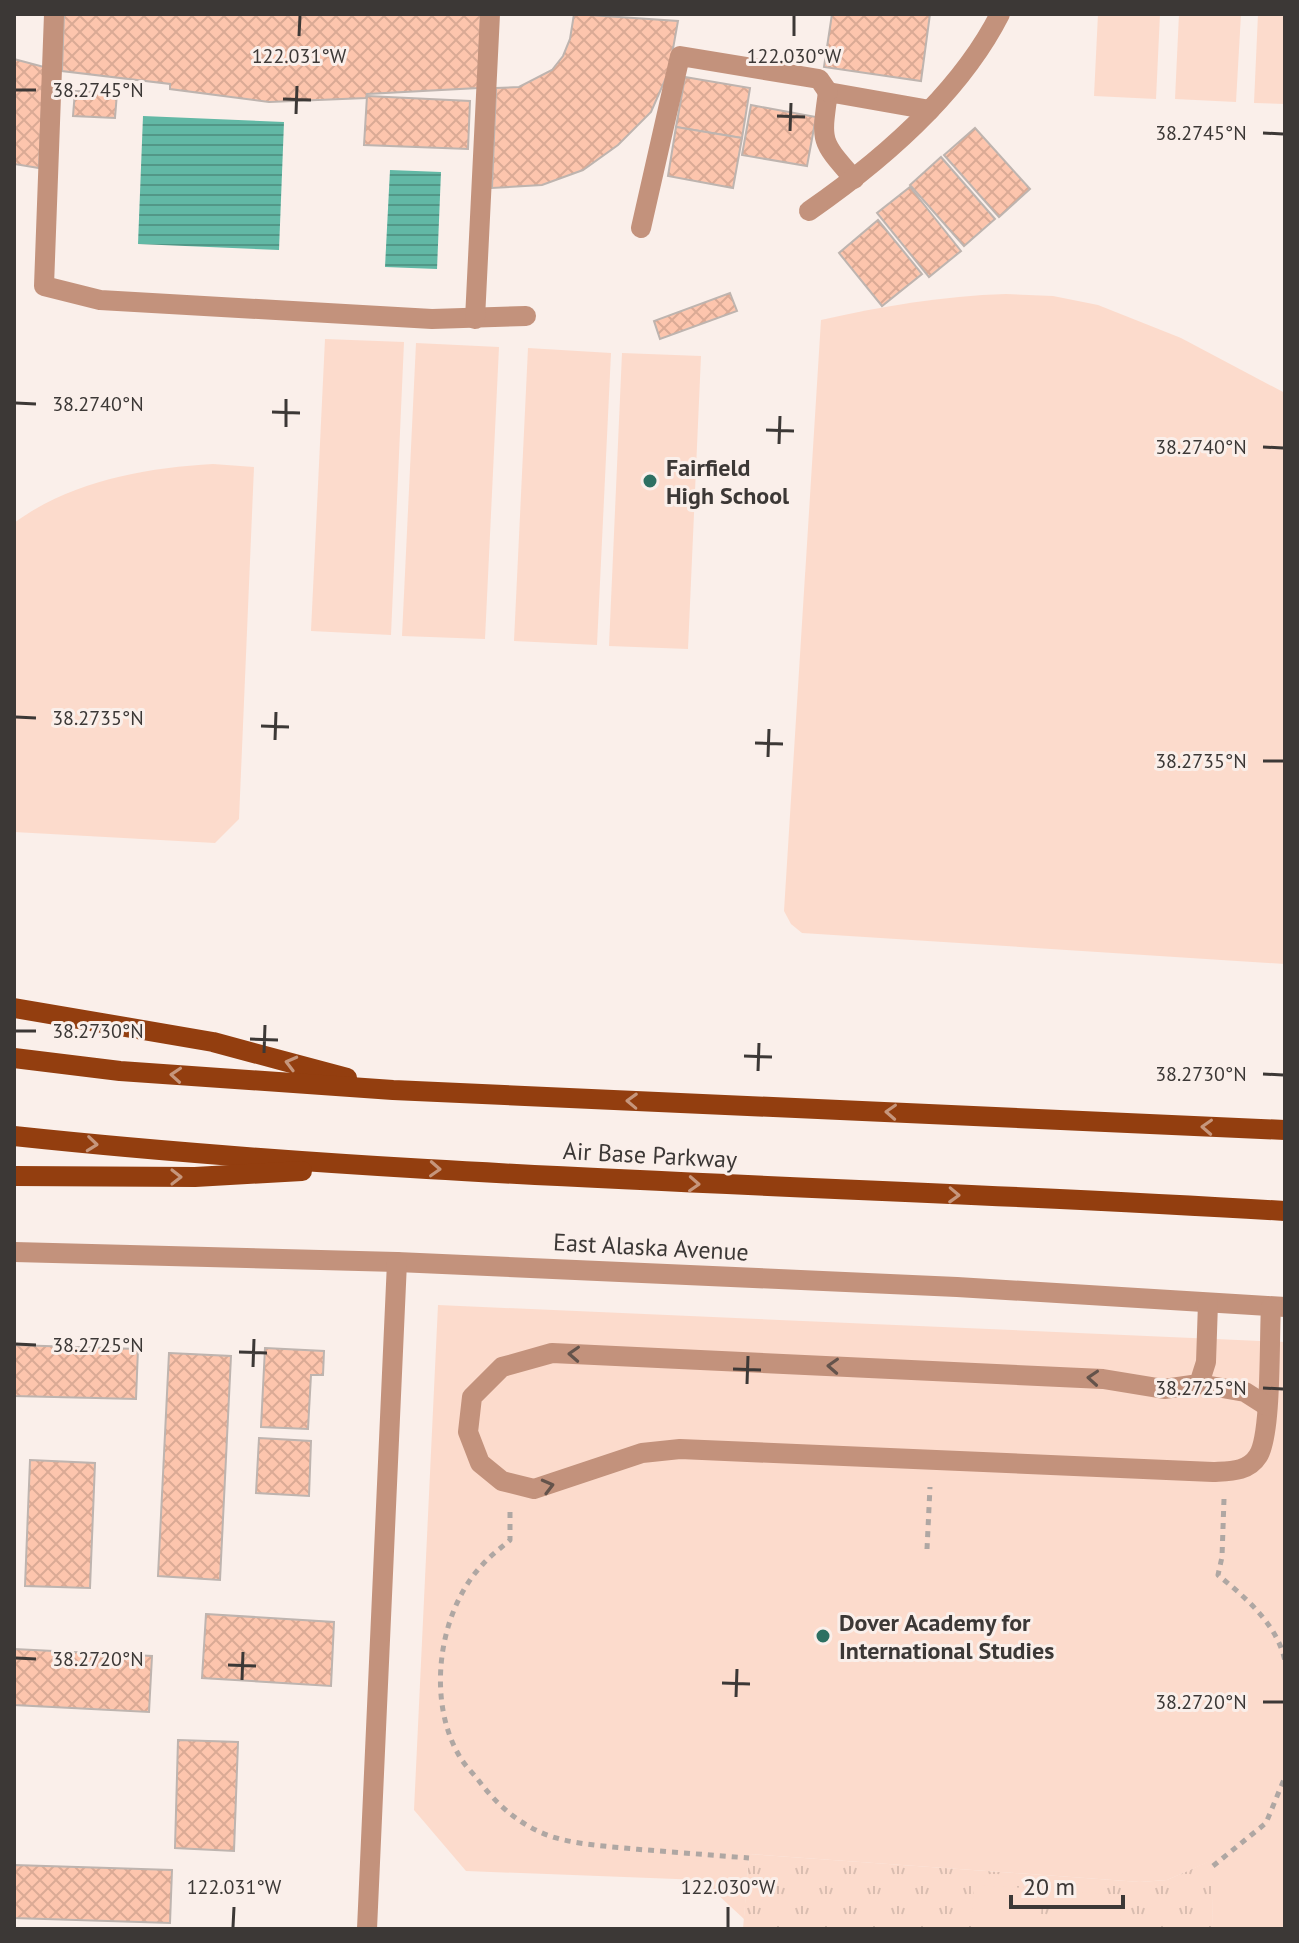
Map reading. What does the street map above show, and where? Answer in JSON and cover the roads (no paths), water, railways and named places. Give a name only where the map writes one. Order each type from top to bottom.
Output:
[{"type":"main road","points":[[14,1008],[213,1042],[393,1090]]},
{"type":"main road","points":[[14,1058],[120,1071],[393,1090],[1285,1130]]},
{"type":"main road","name":"Air Base Parkway","points":[[14,1136],[387,1166],[692,1184],[1285,1211]]},
{"type":"main road","points":[[14,1176],[195,1177],[387,1166]]},
{"type":"street","points":[[54,14],[44,286],[100,300],[432,319],[526,316]]},
{"type":"street","points":[[475,319],[490,14]]},
{"type":"street","points":[[809,211],[854,179],[930,110],[988,37],[1000,14]]},
{"type":"street","points":[[641,228],[680,56],[819,79],[828,92],[822,134],[831,152],[854,179]]},
{"type":"street","points":[[828,92],[930,110]]},
{"type":"street","name":"East Alaska Avenue","points":[[14,1252],[397,1262],[957,1287],[1278,1307]]},
{"type":"street","points":[[367,1929],[397,1262]]},
{"type":"street","points":[[1199,1384],[1206,1362],[1208,1303]]},
{"type":"street","points":[[1267,1406],[1245,1392],[1199,1384],[1164,1389],[1103,1379],[552,1353],[502,1367],[472,1397],[468,1432],[480,1463],[502,1481],[534,1489],[642,1453],[680,1449],[1213,1472],[1242,1470],[1258,1456],[1267,1428],[1278,1307]]},
{"type":"place","name":"Fairfield High School","points":[[650,481]]},
{"type":"place","name":"Dover Academy for International Studies","points":[[823,1636]]}]
